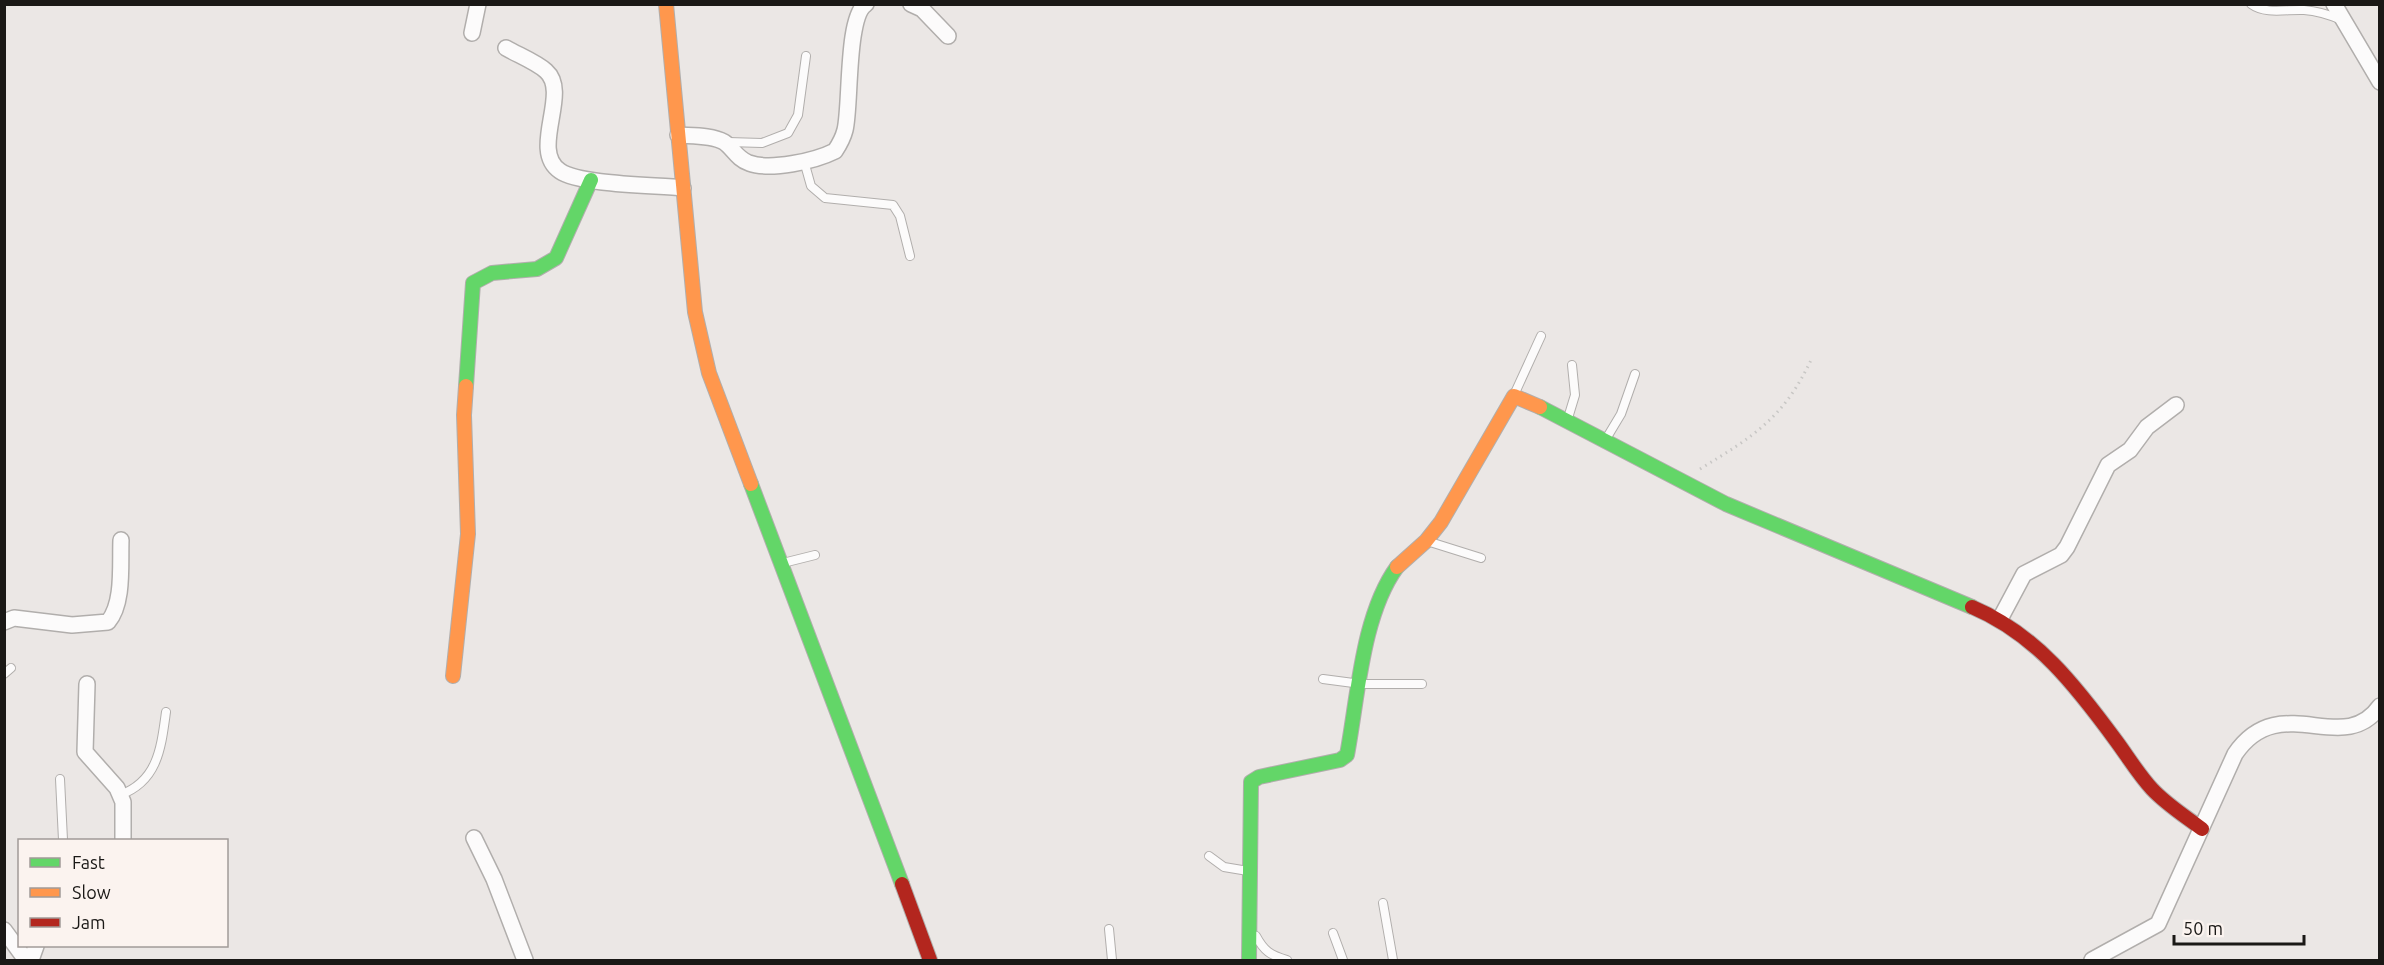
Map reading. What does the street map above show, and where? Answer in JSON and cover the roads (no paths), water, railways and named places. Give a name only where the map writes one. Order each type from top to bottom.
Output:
[{"type":"street","points":[[472,33],[478,4]]},
{"type":"street","points":[[666,4],[683,188],[701,342],[710,373],[930,960]]},
{"type":"street","points":[[678,135],[723,142],[736,155],[750,164],[779,165],[804,161],[835,151],[845,129],[849,74],[858,12],[866,4]]},
{"type":"street","points":[[911,4],[922,9],[948,36]]},
{"type":"street","points":[[2334,4],[2379,82]]},
{"type":"street","points":[[506,48],[547,71],[552,80],[554,101],[548,147],[550,159],[558,171],[591,180],[683,188]]},
{"type":"street","points":[[453,676],[468,534],[464,415],[473,283],[479,277],[488,274],[541,270],[550,266],[556,258],[591,180]]},
{"type":"street","points":[[1249,960],[1249,792],[1251,782],[1259,777],[1340,760],[1347,755],[1378,600],[1389,578],[1402,560],[1426,541],[1441,522],[1514,396],[1567,419],[1726,504],[2000,619],[2028,637],[2049,657],[2151,788],[2165,802],[2202,829]]},
{"type":"street","points":[[2000,619],[2024,574],[2061,555],[2067,548],[2108,465],[2130,450],[2147,427],[2176,405]]},
{"type":"street","points":[[4,622],[14,618],[72,625],[108,622],[114,615],[117,600],[121,540]]},
{"type":"street","points":[[87,684],[85,752],[108,775],[120,795],[124,818],[123,839]]},
{"type":"street","points":[[2092,960],[2157,924],[2235,754],[2245,739],[2260,729],[2276,724],[2295,723],[2340,728],[2358,726],[2371,718],[2379,706]]},
{"type":"street","points":[[474,838],[494,879],[525,960]]},
{"type":"street","points":[[4,930],[26,960]]},
{"type":"lane","points":[[2251,4],[2264,10],[2305,10],[2326,14],[2343,21]]},
{"type":"lane","points":[[723,142],[762,143],[788,133],[798,115],[806,56]]},
{"type":"lane","points":[[804,161],[811,186],[825,198],[893,205],[900,216],[910,256]]},
{"type":"lane","points":[[1514,396],[1541,336]]},
{"type":"lane","points":[[1567,419],[1575,394],[1572,364]]},
{"type":"lane","points":[[1605,440],[1621,414],[1635,374]]},
{"type":"lane","points":[[1426,541],[1481,558]]},
{"type":"lane","points":[[781,564],[814,555]]},
{"type":"lane","points":[[4,674],[11,668]]},
{"type":"lane","points":[[1323,679],[1361,684],[1422,684]]},
{"type":"lane","points":[[120,795],[136,789],[150,773],[160,753],[166,712]]},
{"type":"lane","points":[[60,779],[63,839]]},
{"type":"lane","points":[[1209,856],[1224,867],[1250,872]]},
{"type":"lane","points":[[1383,903],[1393,960]]},
{"type":"lane","points":[[1250,924],[1263,949],[1270,955],[1287,960]]},
{"type":"lane","points":[[1109,929],[1112,960]]},
{"type":"lane","points":[[1333,933],[1343,960]]}]
